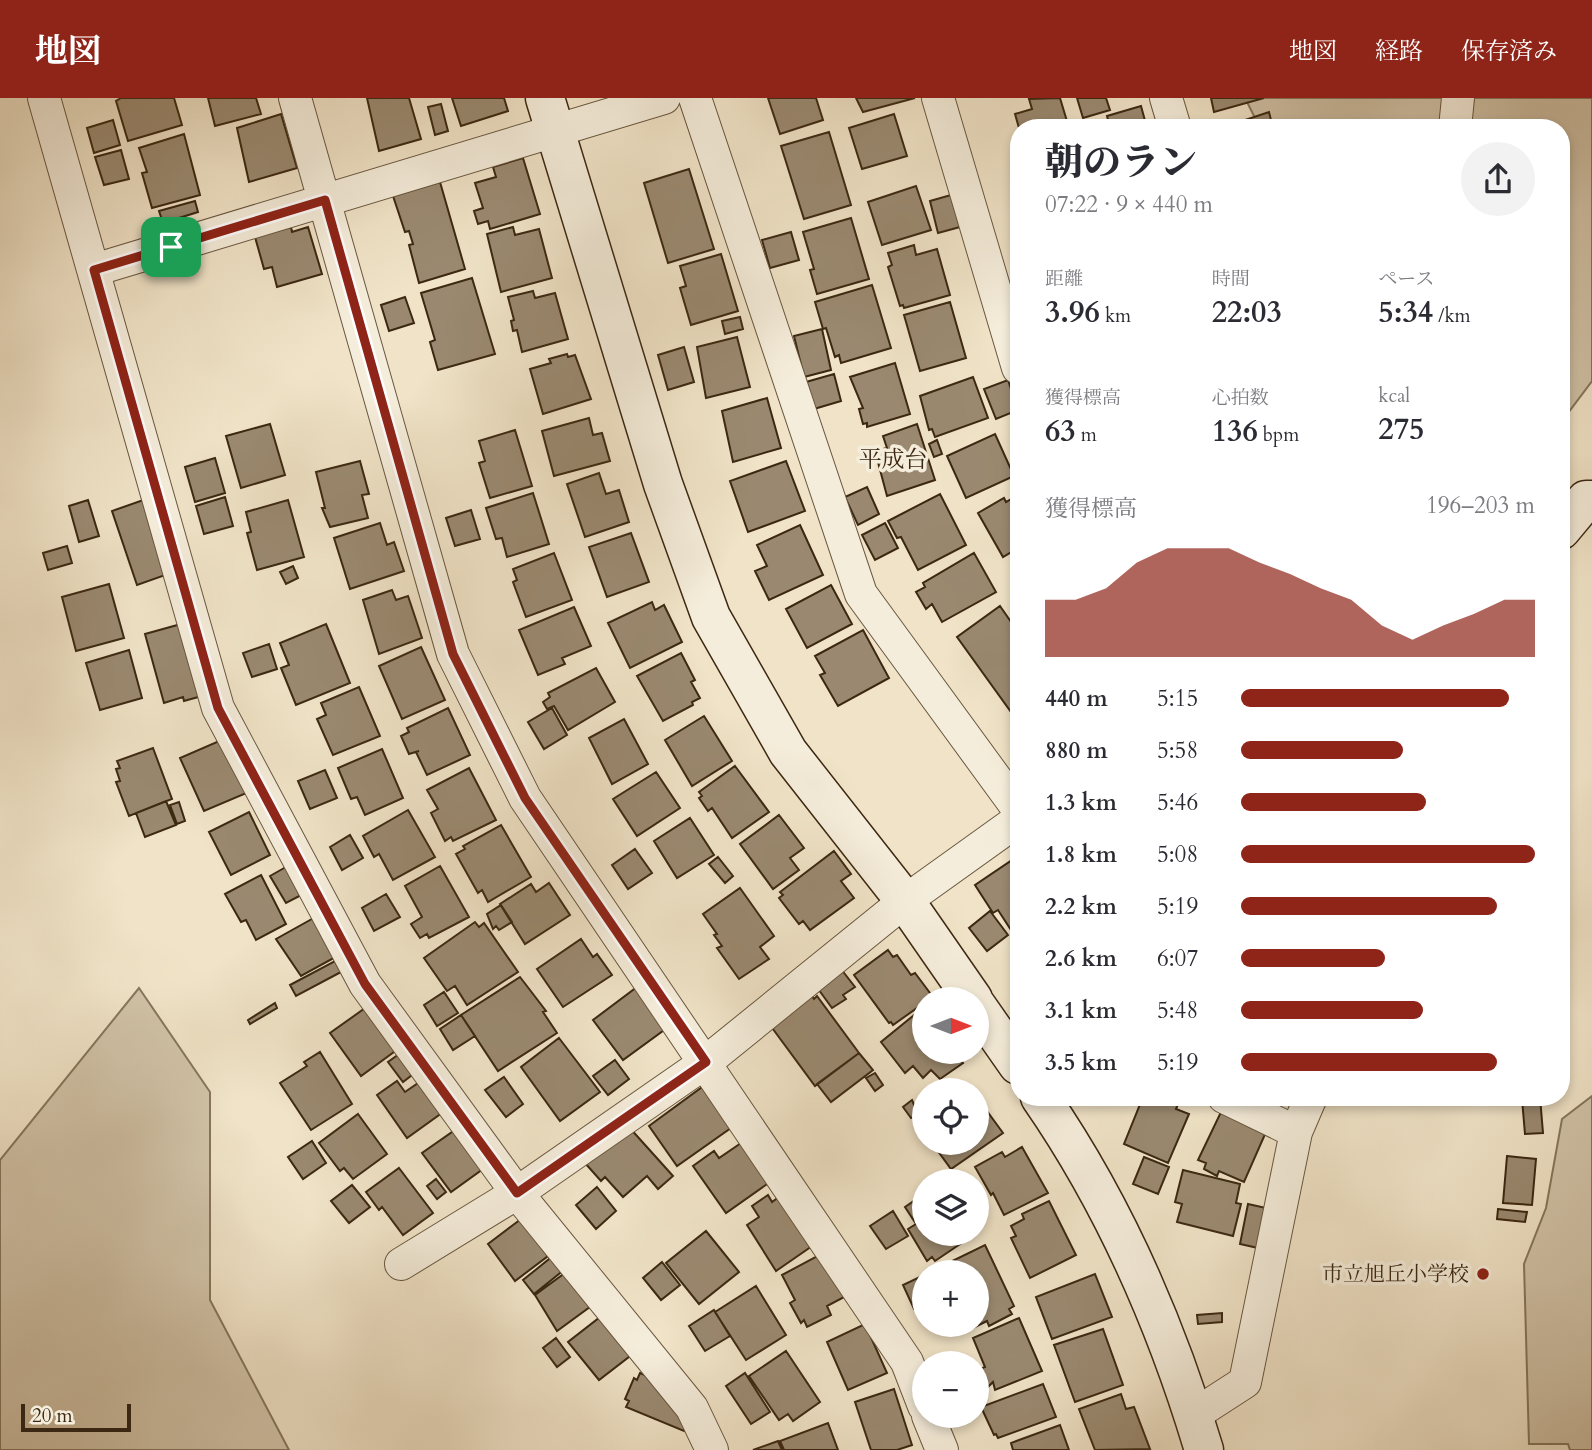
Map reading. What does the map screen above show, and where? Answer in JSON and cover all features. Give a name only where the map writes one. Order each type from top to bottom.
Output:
[{"type":"street","points":[[44,98],[218,708],[365,984],[517,1193],[692,1408],[712,1450]]},
{"type":"street","points":[[295,98],[453,654],[525,798],[706,1062],[906,1362],[912,1377]]},
{"type":"street","points":[[94,270],[325,200],[550,114],[664,98]]},
{"type":"street","points":[[695,98],[861,594],[1010,798]]},
{"type":"street","points":[[937,98],[1010,341]]},
{"type":"street","points":[[1166,98],[1172,119]]},
{"type":"street","points":[[1456,119],[1458,98]]},
{"type":"street","points":[[550,114],[663,484],[711,617],[788,752],[905,901],[965,987]]},
{"type":"street","points":[[1570,519],[1586,500],[1592,500]]},
{"type":"street","points":[[401,1264],[517,1193],[706,1062],[905,901],[1010,826]]},
{"type":"street","points":[[989,1023],[1010,1054]]},
{"type":"street","points":[[1046,1106],[1067,1136],[1132,1254],[1199,1432],[1245,1382],[1296,1132],[1307,1106]]},
{"type":"street","points":[[1243,1106],[1296,1132]]},
{"type":"street","points":[[933,1428],[942,1450]]},
{"type":"shaded area","points":[[1245,98],[1592,98],[1592,381],[1570,410],[1570,119],[1256,119]]},
{"type":"shaded area","points":[[139,988],[210,1092],[210,1300],[289,1450],[0,1450],[0,1160]]},
{"type":"shaded area","points":[[1592,1096],[1592,1450],[1570,1450],[1568,1444],[1529,1444],[1524,1264],[1546,1208],[1562,1119]]},
{"type":"building","points":[[121,98],[174,98],[182,125],[128,141],[116,101]]},
{"type":"building","points":[[208,98],[256,98],[261,114],[215,126]]},
{"type":"building","points":[[367,98],[409,98],[421,139],[379,151]]},
{"type":"building","points":[[452,98],[504,98],[508,111],[461,126]]},
{"type":"building","points":[[768,98],[816,98],[823,120],[780,134]]},
{"type":"building","points":[[856,98],[915,98],[863,112]]},
{"type":"building","points":[[1060,98],[1066,119],[1016,119],[1015,114],[1032,109],[1029,99]]},
{"type":"building","points":[[1077,98],[1106,98],[1110,110],[1083,118]]},
{"type":"building","points":[[1211,98],[1264,98],[1214,112]]},
{"type":"building","points":[[441,104],[448,131],[435,135],[428,107]]},
{"type":"building","points":[[1141,106],[1145,119],[1108,119],[1107,116]]},
{"type":"building","points":[[1269,112],[1271,119],[1248,119]]},
{"type":"building","points":[[281,114],[297,168],[249,182],[237,128]]},
{"type":"building","points":[[894,114],[907,156],[862,169],[849,128]]},
{"type":"building","points":[[113,120],[120,145],[94,153],[87,128]]},
{"type":"building","points":[[829,132],[851,205],[804,219],[781,146]]},
{"type":"building","points":[[184,134],[200,195],[152,208],[142,173],[147,172],[139,148]]},
{"type":"building","points":[[121,150],[129,179],[104,185],[95,157]]},
{"type":"building","points":[[523,158],[540,214],[490,229],[488,221],[478,224],[474,211],[483,208],[475,183],[496,177],[493,167]]},
{"type":"building","points":[[689,169],[714,249],[668,263],[644,183]]},
{"type":"building","points":[[440,182],[465,269],[419,283],[409,245],[413,244],[409,231],[405,232],[393,196]]},
{"type":"building","points":[[916,186],[931,230],[882,245],[868,202]]},
{"type":"building","points":[[951,195],[960,227],[938,233],[930,201]]},
{"type":"building","points":[[195,201],[198,212],[163,223],[159,211]]},
{"type":"building","points":[[851,218],[869,279],[817,294],[810,270],[814,269],[803,232]]},
{"type":"building","points":[[291,227],[292,232],[308,227],[322,274],[277,287],[272,267],[264,269],[255,237]]},
{"type":"building","points":[[513,227],[515,235],[539,229],[552,278],[501,292],[487,234]]},
{"type":"building","points":[[791,232],[799,260],[770,268],[762,240]]},
{"type":"building","points":[[914,245],[916,255],[937,249],[950,295],[904,308],[903,305],[900,306],[888,267],[892,265],[888,253]]},
{"type":"building","points":[[721,254],[738,311],[691,325],[680,288],[686,286],[680,266]]},
{"type":"building","points":[[472,278],[495,354],[438,370],[430,342],[435,340],[421,293]]},
{"type":"building","points":[[872,285],[891,348],[841,363],[839,355],[835,357],[826,328],[823,329],[815,302]]},
{"type":"building","points":[[533,291],[535,298],[555,293],[568,339],[522,352],[517,330],[513,331],[511,321],[514,320],[508,297]]},
{"type":"building","points":[[405,297],[414,323],[389,331],[381,305]]},
{"type":"building","points":[[950,302],[966,358],[920,371],[904,315]]},
{"type":"building","points":[[740,317],[743,329],[725,334],[722,321]]},
{"type":"building","points":[[822,329],[831,370],[804,377],[794,336]]},
{"type":"building","points":[[737,337],[750,387],[706,398],[697,347]]},
{"type":"building","points":[[684,347],[694,382],[668,390],[658,355]]},
{"type":"building","points":[[567,354],[568,357],[575,355],[591,399],[543,414],[530,369],[551,363],[549,359]]},
{"type":"building","points":[[895,363],[910,414],[867,427],[867,423],[863,424],[859,409],[863,408],[850,377]]},
{"type":"building","points":[[834,374],[841,401],[814,409],[806,382]]},
{"type":"building","points":[[973,377],[988,418],[935,437],[932,429],[929,430],[920,396]]},
{"type":"building","points":[[1008,380],[1010,413],[996,419],[984,389]]},
{"type":"building","points":[[767,398],[781,448],[733,462],[722,411]]},
{"type":"building","points":[[589,418],[593,435],[602,433],[610,461],[554,476],[542,431]]},
{"type":"building","points":[[270,424],[285,475],[241,488],[226,436]]},
{"type":"building","points":[[917,424],[935,480],[887,496],[875,451],[887,448],[883,436]]},
{"type":"building","points":[[515,430],[532,486],[490,498],[479,463],[485,461],[479,441]]},
{"type":"building","points":[[995,434],[1010,467],[1010,478],[966,498],[947,456]]},
{"type":"building","points":[[937,440],[942,454],[934,457],[929,444]]},
{"type":"building","points":[[215,458],[225,493],[195,502],[185,467]]},
{"type":"building","points":[[360,461],[369,494],[362,495],[368,518],[330,527],[322,508],[325,508],[316,472]]},
{"type":"building","points":[[786,461],[805,511],[748,532],[730,481]]},
{"type":"building","points":[[599,473],[606,494],[619,490],[629,522],[585,537],[567,484]]},
{"type":"building","points":[[867,487],[879,514],[858,525],[845,497]]},
{"type":"building","points":[[533,493],[549,544],[507,557],[502,538],[496,539],[486,508]]},
{"type":"building","points":[[940,494],[966,545],[918,570],[901,537],[897,538],[888,521]]},
{"type":"building","points":[[225,497],[233,526],[204,534],[196,506]]},
{"type":"building","points":[[149,498],[174,572],[137,585],[112,511]]},
{"type":"building","points":[[1004,498],[1006,502],[1010,500],[1010,553],[1003,557],[978,513]]},
{"type":"building","points":[[88,500],[99,536],[79,542],[69,506]]},
{"type":"building","points":[[288,500],[304,557],[257,570],[247,533],[251,532],[246,512]]},
{"type":"building","points":[[471,510],[480,539],[455,546],[446,518]]},
{"type":"building","points":[[380,523],[387,545],[394,542],[404,571],[350,589],[334,538]]},
{"type":"building","points":[[885,523],[898,548],[875,560],[862,535]]},
{"type":"building","points":[[800,525],[823,575],[769,600],[755,571],[767,566],[757,545]]},
{"type":"building","points":[[631,533],[649,582],[607,597],[589,547]]},
{"type":"building","points":[[67,546],[72,563],[48,570],[43,553]]},
{"type":"building","points":[[554,553],[572,600],[526,617],[513,582],[517,580],[513,569]]},
{"type":"building","points":[[974,553],[996,592],[942,622],[932,604],[926,609],[916,592],[925,587],[923,583]]},
{"type":"building","points":[[293,566],[298,578],[286,584],[280,572]]},
{"type":"building","points":[[109,584],[124,638],[76,651],[62,597]]},
{"type":"building","points":[[831,585],[852,624],[807,648],[786,609]]},
{"type":"building","points":[[392,590],[396,600],[408,596],[422,638],[379,654],[363,600]]},
{"type":"building","points":[[652,602],[655,610],[664,605],[682,642],[630,668],[608,623]]},
{"type":"building","points":[[1000,606],[1010,620],[1010,711],[957,637]]},
{"type":"building","points":[[574,607],[591,646],[562,658],[565,664],[538,675],[519,630]]},
{"type":"building","points":[[181,624],[209,694],[184,701],[183,697],[164,703],[145,634]]},
{"type":"building","points":[[326,624],[350,683],[296,705],[281,668],[289,665],[280,643]]},
{"type":"building","points":[[863,630],[889,678],[838,706],[820,675],[825,673],[815,656]]},
{"type":"building","points":[[269,644],[277,669],[252,677],[243,653]]},
{"type":"building","points":[[421,647],[445,700],[402,719],[379,666]]},
{"type":"building","points":[[129,650],[142,698],[100,710],[86,663]]},
{"type":"building","points":[[681,653],[695,680],[691,682],[700,698],[692,702],[693,705],[663,721],[637,676]]},
{"type":"building","points":[[596,668],[615,702],[568,730],[554,706],[547,709],[543,702],[550,697],[548,693]]},
{"type":"building","points":[[359,687],[380,736],[333,755],[317,719],[326,715],[321,703]]},
{"type":"building","points":[[448,708],[470,755],[427,775],[416,752],[419,751],[409,754],[401,736],[409,732],[407,728]]},
{"type":"building","points":[[552,708],[567,735],[544,749],[528,722]]},
{"type":"building","points":[[704,716],[732,761],[692,786],[665,740]]},
{"type":"building","points":[[624,719],[648,764],[612,784],[589,738]]},
{"type":"building","points":[[233,735],[256,789],[204,811],[180,758]]},
{"type":"building","points":[[153,748],[172,799],[129,816],[116,782],[120,781],[116,769],[120,768],[117,761]]},
{"type":"building","points":[[382,749],[403,798],[365,815],[357,797],[351,799],[338,768]]},
{"type":"building","points":[[735,766],[769,812],[732,838],[712,808],[708,811],[699,798],[702,796],[699,792]]},
{"type":"building","points":[[469,768],[496,820],[453,841],[451,837],[445,841],[431,813],[438,809],[427,790]]},
{"type":"building","points":[[325,770],[337,798],[310,809],[298,781]]},
{"type":"building","points":[[656,772],[680,808],[637,836],[613,799]]},
{"type":"building","points":[[166,801],[176,825],[145,837],[136,813]]},
{"type":"building","points":[[179,802],[185,821],[177,824],[170,805]]},
{"type":"building","points":[[408,810],[435,857],[393,880],[379,854],[374,857],[363,836]]},
{"type":"building","points":[[249,812],[270,855],[231,875],[209,832]]},
{"type":"building","points":[[779,815],[804,848],[790,858],[799,870],[773,889],[740,844]]},
{"type":"building","points":[[690,818],[714,855],[677,878],[654,841]]},
{"type":"building","points":[[501,825],[531,877],[488,902],[482,890],[478,893],[456,854],[465,849],[463,846]]},
{"type":"building","points":[[350,835],[363,858],[342,870],[330,847]]},
{"type":"building","points":[[635,849],[652,873],[628,889],[612,865]]},
{"type":"building","points":[[834,851],[851,874],[841,881],[854,898],[810,930],[803,921],[799,924],[779,898],[783,895],[780,892]]},
{"type":"building","points":[[718,857],[733,876],[725,883],[709,864]]},
{"type":"building","points":[[1010,861],[1010,928],[998,910],[993,913],[975,885]]},
{"type":"building","points":[[293,863],[309,891],[286,903],[270,876]]},
{"type":"building","points":[[440,866],[469,917],[429,938],[427,934],[420,938],[411,924],[422,917],[405,886]]},
{"type":"building","points":[[261,875],[286,924],[256,940],[246,920],[241,922],[225,894]]},
{"type":"building","points":[[549,883],[570,915],[525,944],[500,904],[531,884],[536,892]]},
{"type":"building","points":[[740,888],[774,936],[760,947],[769,959],[739,979],[717,948],[722,946],[703,914]]},
{"type":"building","points":[[386,894],[400,917],[374,931],[362,908]]},
{"type":"building","points":[[501,905],[512,922],[499,930],[496,926],[493,929],[487,914]]},
{"type":"building","points":[[990,911],[1008,935],[987,951],[969,928]]},
{"type":"building","points":[[319,915],[341,954],[301,976],[276,939]]},
{"type":"building","points":[[475,922],[479,927],[484,923],[518,972],[467,1005],[455,986],[447,991],[424,958]]},
{"type":"building","points":[[581,939],[593,957],[597,954],[612,975],[563,1007],[537,969]]},
{"type":"building","points":[[888,950],[893,957],[897,955],[911,975],[915,973],[926,987],[912,987],[912,1012],[893,1025],[854,975]]},
{"type":"building","points":[[335,961],[341,972],[296,996],[290,985]]},
{"type":"building","points":[[841,969],[855,987],[843,995],[846,999],[832,1008],[816,986]]},
{"type":"building","points":[[520,977],[546,1011],[543,1012],[557,1033],[498,1071],[461,1015]]},
{"type":"building","points":[[641,984],[671,1025],[623,1060],[593,1020]]},
{"type":"building","points":[[444,992],[458,1013],[437,1026],[424,1005]]},
{"type":"building","points":[[811,995],[814,999],[817,996],[859,1053],[815,1086],[770,1025]]},
{"type":"building","points":[[275,1003],[277,1008],[250,1024],[248,1020]]},
{"type":"building","points":[[368,1006],[398,1049],[361,1076],[330,1033]]},
{"type":"building","points":[[461,1015],[475,1036],[453,1050],[440,1029]]},
{"type":"building","points":[[912,1017],[912,1064],[962,1064],[941,1078],[931,1070],[923,1078],[913,1066],[905,1073],[881,1042]]},
{"type":"building","points":[[559,1038],[600,1092],[560,1121],[521,1067]]},
{"type":"building","points":[[406,1049],[421,1068],[403,1082],[388,1062]]},
{"type":"building","points":[[320,1052],[352,1104],[311,1130],[280,1083],[307,1066],[304,1062]]},
{"type":"building","points":[[859,1053],[873,1070],[831,1102],[817,1084]]},
{"type":"building","points":[[615,1060],[629,1079],[608,1095],[593,1076]]},
{"type":"building","points":[[875,1073],[883,1085],[875,1091],[866,1078]]},
{"type":"building","points":[[504,1077],[523,1104],[506,1117],[485,1090]]},
{"type":"building","points":[[424,1079],[446,1110],[407,1138],[377,1095],[397,1081],[405,1092]]},
{"type":"building","points":[[709,1082],[738,1123],[677,1166],[649,1126]]},
{"type":"building","points":[[912,1100],[912,1117],[911,1118],[903,1107]]},
{"type":"building","points":[[1139,1106],[1177,1106],[1176,1109],[1189,1114],[1168,1163],[1124,1144]]},
{"type":"building","points":[[1523,1106],[1541,1106],[1543,1133],[1525,1134]]},
{"type":"building","points":[[1221,1112],[1266,1132],[1244,1182],[1219,1171],[1217,1176],[1204,1169],[1206,1163],[1198,1160]]},
{"type":"building","points":[[358,1114],[387,1154],[353,1179],[344,1168],[340,1171],[319,1143]]},
{"type":"building","points":[[989,1114],[1003,1133],[989,1143]]},
{"type":"building","points":[[628,1126],[673,1176],[658,1189],[647,1176],[623,1197],[605,1177],[601,1181],[585,1163]]},
{"type":"building","points":[[455,1130],[483,1169],[451,1192],[422,1153]]},
{"type":"building","points":[[312,1141],[326,1163],[303,1179],[288,1157]]},
{"type":"building","points":[[741,1143],[770,1182],[726,1213],[693,1166],[714,1151],[719,1158]]},
{"type":"building","points":[[1022,1147],[1048,1193],[1004,1215],[993,1193],[991,1195],[989,1192],[989,1169],[975,1167],[1002,1152],[1005,1157]]},
{"type":"building","points":[[941,1155],[971,1155],[951,1169]]},
{"type":"building","points":[[1507,1156],[1536,1159],[1532,1205],[1503,1203]]},
{"type":"building","points":[[1144,1157],[1169,1167],[1158,1194],[1133,1184]]},
{"type":"building","points":[[399,1168],[433,1213],[403,1235],[382,1207],[379,1210],[366,1192]]},
{"type":"building","points":[[1183,1170],[1240,1184],[1236,1203],[1241,1204],[1233,1236],[1177,1222],[1182,1204],[1175,1202]]},
{"type":"building","points":[[436,1179],[446,1192],[437,1199],[427,1186]]},
{"type":"building","points":[[352,1185],[370,1207],[349,1223],[331,1201]]},
{"type":"building","points":[[597,1187],[616,1211],[596,1229],[576,1205]]},
{"type":"building","points":[[783,1194],[815,1244],[776,1271],[747,1225],[759,1217],[752,1206],[768,1195],[772,1202]]},
{"type":"building","points":[[1049,1201],[1076,1255],[1030,1278],[1011,1238],[1016,1236],[1011,1226],[1024,1219],[1022,1214]]},
{"type":"building","points":[[912,1202],[912,1218],[905,1207]]},
{"type":"building","points":[[1248,1204],[1266,1208],[1258,1248],[1240,1244]]},
{"type":"building","points":[[1498,1209],[1527,1212],[1525,1222],[1497,1219]]},
{"type":"building","points":[[893,1211],[908,1236],[886,1249],[870,1226]]},
{"type":"building","points":[[525,1216],[556,1250],[515,1281],[488,1244]]},
{"type":"building","points":[[706,1231],[739,1272],[699,1304],[666,1263]]},
{"type":"building","points":[[918,1246],[957,1246],[936,1260],[932,1257],[926,1260]]},
{"type":"building","points":[[985,1246],[1014,1306],[1009,1309],[1012,1314],[989,1326],[989,1260],[954,1260]]},
{"type":"building","points":[[564,1247],[575,1261],[534,1294],[523,1280]]},
{"type":"building","points":[[823,1253],[846,1296],[827,1306],[831,1315],[807,1327],[804,1320],[801,1323],[790,1303],[795,1300],[782,1275]]},
{"type":"building","points":[[662,1262],[680,1285],[661,1300],[643,1278]]},
{"type":"building","points":[[573,1267],[598,1301],[557,1331],[535,1295]]},
{"type":"building","points":[[1095,1274],[1112,1317],[1052,1339],[1036,1297]]},
{"type":"building","points":[[912,1281],[912,1305],[903,1285]]},
{"type":"building","points":[[756,1286],[786,1335],[746,1360],[715,1312]]},
{"type":"building","points":[[714,1310],[730,1336],[705,1351],[689,1326]]},
{"type":"building","points":[[1222,1313],[1222,1322],[1198,1324],[1197,1315]]},
{"type":"building","points":[[604,1314],[634,1353],[599,1380],[568,1342]]},
{"type":"building","points":[[1019,1318],[1042,1371],[995,1390],[993,1382],[989,1386],[989,1351],[978,1351],[973,1338],[989,1337],[989,1331]]},
{"type":"building","points":[[865,1324],[887,1373],[848,1390],[827,1342]]},
{"type":"building","points":[[1103,1329],[1123,1385],[1075,1402],[1054,1345]]},
{"type":"building","points":[[556,1338],[570,1357],[557,1367],[543,1348]]},
{"type":"building","points":[[786,1351],[820,1402],[793,1421],[788,1414],[779,1420],[749,1376]]},
{"type":"building","points":[[640,1373],[682,1390],[693,1407],[684,1431],[626,1407],[629,1401],[625,1399],[634,1378],[637,1380]]},
{"type":"building","points":[[745,1373],[770,1412],[751,1424],[726,1386]]},
{"type":"building","points":[[1043,1384],[1056,1417],[998,1438],[989,1424],[989,1404]]},
{"type":"building","points":[[894,1389],[912,1445],[897,1450],[871,1450],[855,1402]]},
{"type":"building","points":[[1121,1394],[1126,1409],[1134,1407],[1150,1449],[1095,1450],[1079,1409]]},
{"type":"building","points":[[828,1423],[838,1450],[784,1450],[780,1441]]},
{"type":"building","points":[[1060,1425],[1069,1450],[1013,1450],[1011,1443]]},
{"type":"building","points":[[778,1441],[782,1450],[753,1450]]},
{"type":"place","name":"市立旭丘小学校","points":[[1483,1274]]},
{"type":"district","name":"平成台","points":[[893,459]]},
{"type":"route","points":[[325,200],[453,654],[525,798],[706,1062],[517,1193],[365,984],[218,708],[94,270],[171,247],[325,200]]}]
